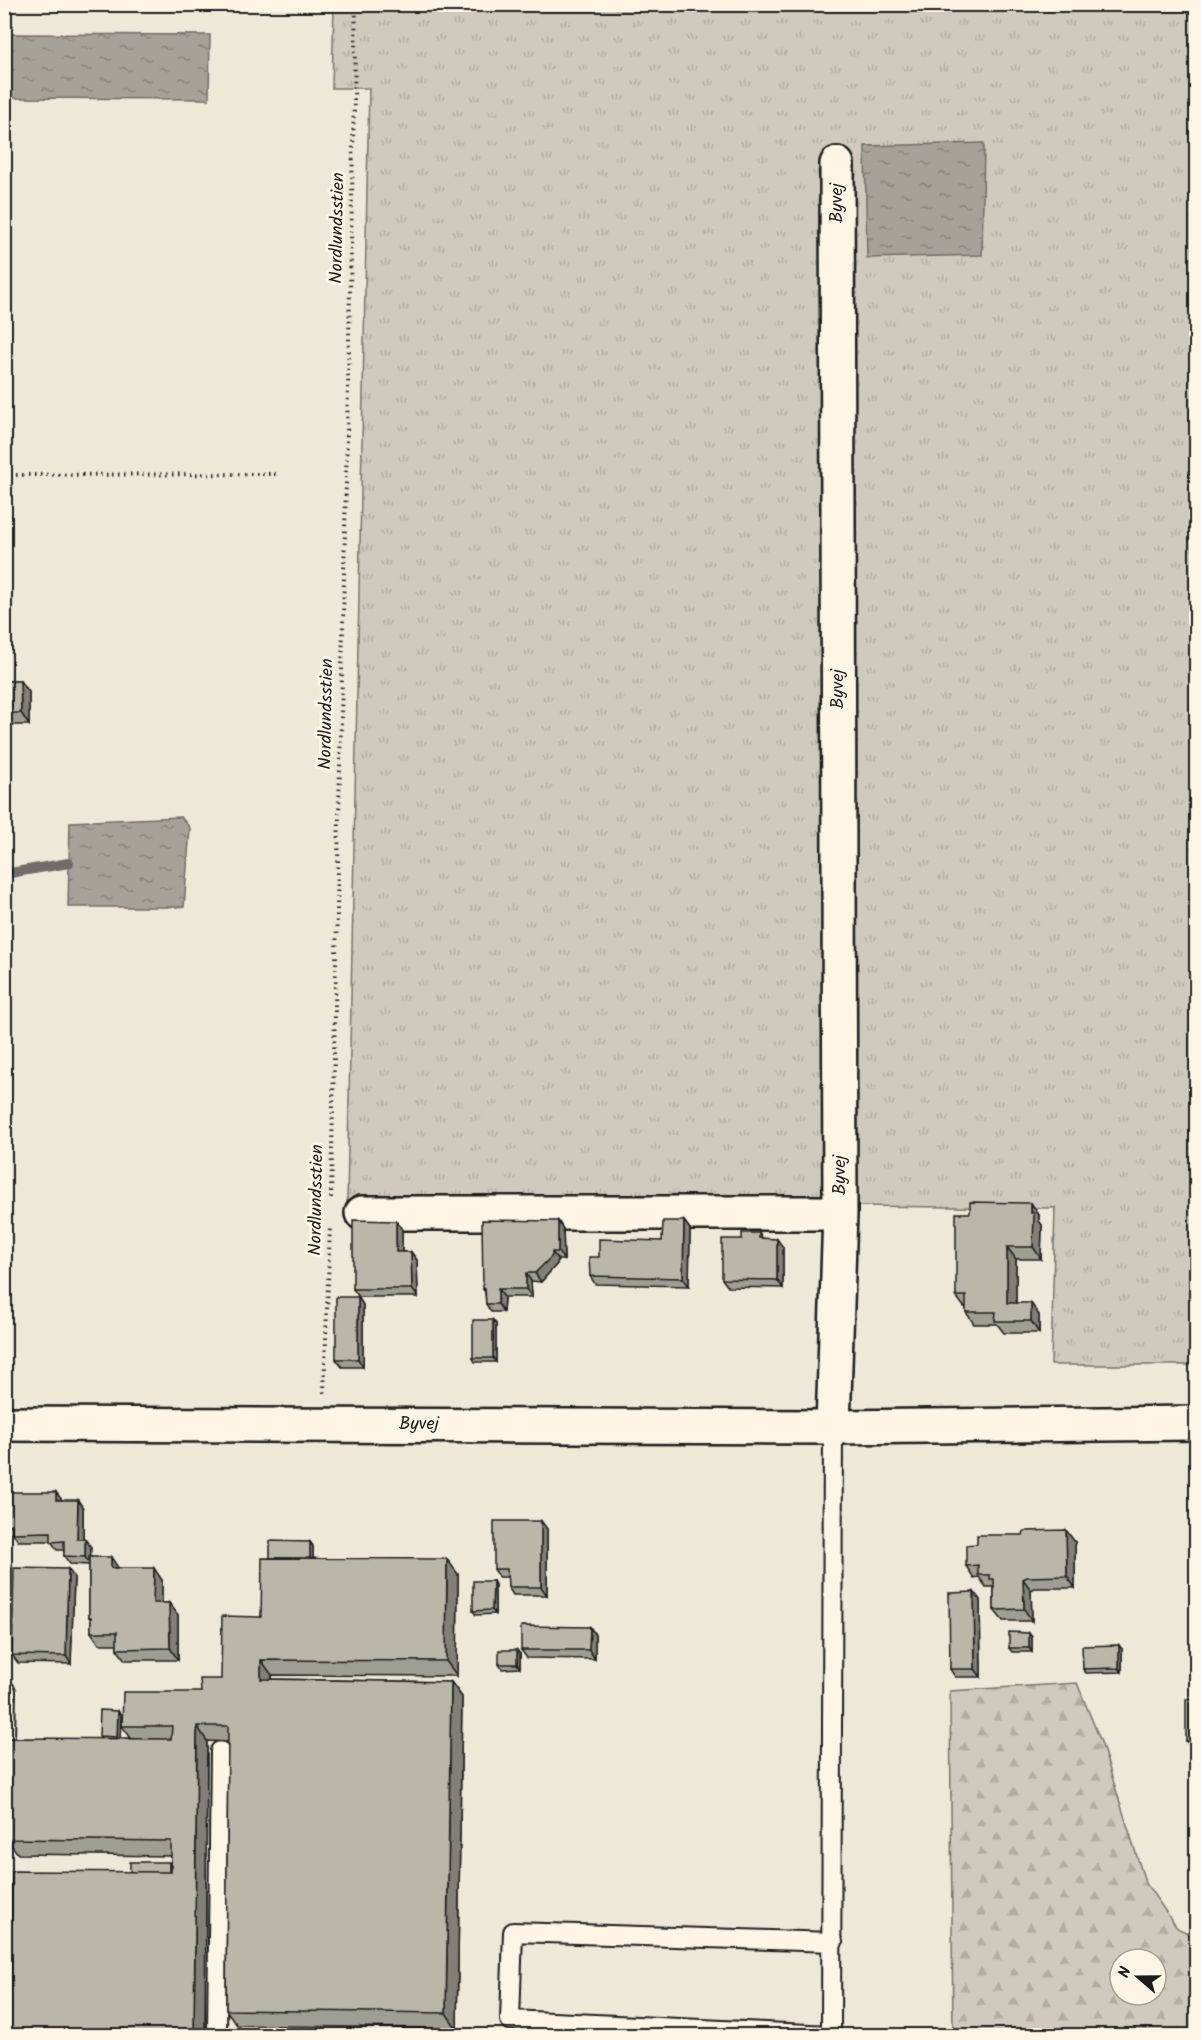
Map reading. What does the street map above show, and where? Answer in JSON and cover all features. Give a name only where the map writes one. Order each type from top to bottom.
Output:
[{"type":"street","name":"Byvej","points":[[833,1427],[840,1213],[837,164]]},
{"type":"street","name":"Byvej","points":[[362,1213],[840,1213]]},
{"type":"street","name":"Byvej","points":[[4,1424],[833,1427],[1197,1423]]},
{"type":"lane","points":[[833,1427],[833,1942],[831,2036],[510,2020],[513,1932],[833,1942]]},
{"type":"lane","points":[[4,1784],[6,1691]]},
{"type":"lane","points":[[217,2036],[220,1751]]},
{"type":"lane","points":[[4,1984],[5,2036]]},
{"type":"path","name":"Nordlundsstien","points":[[330,1201],[356,4]]},
{"type":"path","points":[[4,475],[280,474]]},
{"type":"path","name":"Nordlundsstien","points":[[322,1424],[330,1225]]},
{"type":"green space","points":[[334,5],[1196,5],[1196,1365],[1051,1365],[1055,1208],[347,1201],[369,88],[332,88]]},
{"type":"green space","points":[[1077,1683],[1101,1742],[1145,1882],[1177,1928],[1196,1937],[1196,2035],[953,2035],[950,1691]]},
{"type":"water","points":[[5,34],[210,35],[209,99],[5,98]]},
{"type":"water","points":[[984,143],[982,255],[867,258],[865,146]]},
{"type":"water","points":[[181,817],[190,828],[184,907],[68,907],[70,822]]},
{"type":"building","points":[[4,681],[20,681],[21,713],[4,713]]},
{"type":"building","points":[[970,1202],[1031,1203],[1031,1213],[1034,1213],[1033,1247],[1007,1247],[1007,1303],[1031,1303],[1031,1321],[995,1321],[996,1312],[966,1312],[966,1296],[956,1296],[956,1213],[970,1213]]},
{"type":"building","points":[[353,1220],[396,1221],[396,1252],[411,1252],[412,1289],[353,1289]]},
{"type":"building","points":[[482,1220],[558,1221],[558,1252],[552,1252],[552,1256],[535,1273],[526,1273],[526,1289],[498,1289],[498,1304],[486,1304],[485,1288],[483,1289]]},
{"type":"building","points":[[663,1221],[684,1221],[683,1278],[590,1276],[589,1257],[599,1257],[599,1239],[662,1241]]},
{"type":"building","points":[[742,1233],[759,1233],[759,1238],[777,1239],[777,1280],[722,1279],[722,1239],[742,1239]]},
{"type":"building","points":[[336,1297],[358,1297],[358,1359],[336,1359]]},
{"type":"building","points":[[473,1320],[493,1320],[493,1358],[473,1358]]},
{"type":"building","points":[[4,1492],[56,1492],[56,1500],[78,1500],[77,1539],[85,1539],[85,1557],[64,1556],[64,1541],[51,1542],[51,1532],[12,1533],[12,1525],[4,1525]]},
{"type":"building","points":[[494,1521],[541,1521],[541,1587],[508,1587],[507,1569],[494,1569]]},
{"type":"building","points":[[1066,1530],[1067,1576],[1027,1577],[1023,1579],[1024,1609],[994,1610],[994,1579],[990,1579],[990,1575],[978,1575],[978,1565],[966,1566],[966,1545],[977,1544],[977,1535],[1023,1535],[1024,1531]]},
{"type":"building","points":[[270,1541],[310,1542],[310,1558],[270,1558]]},
{"type":"building","points":[[89,1557],[111,1557],[111,1568],[154,1568],[153,1603],[169,1603],[170,1648],[117,1649],[117,1632],[91,1632]]},
{"type":"building","points":[[262,1558],[447,1559],[446,1661],[261,1660],[261,1679],[451,1682],[446,2013],[226,2010],[228,1726],[197,1726],[194,2036],[10,2036],[12,1871],[171,1872],[171,1841],[7,1839],[9,1738],[171,1739],[172,1726],[122,1726],[123,1692],[201,1692],[200,1679],[221,1679],[222,1616],[261,1617]]},
{"type":"building","points":[[14,1568],[68,1569],[66,1656],[12,1655]]},
{"type":"building","points":[[473,1581],[493,1581],[492,1610],[473,1611]]},
{"type":"building","points":[[974,1592],[975,1669],[950,1669],[949,1593]]},
{"type":"building","points":[[521,1626],[590,1627],[589,1650],[521,1650]]},
{"type":"building","points":[[1009,1632],[1029,1633],[1029,1648],[1009,1648]]},
{"type":"building","points":[[1119,1645],[1119,1668],[1083,1669],[1082,1646]]},
{"type":"building","points":[[499,1650],[517,1650],[517,1664],[499,1664]]},
{"type":"building","points":[[1197,1698],[1197,1741],[1186,1741],[1186,1699]]},
{"type":"building","points":[[100,1710],[118,1711],[117,1737],[99,1736]]},
{"type":"building","points":[[130,1862],[169,1862],[169,1872],[130,1872]]},
{"type":"building","points":[[255,2034],[337,2036],[255,2036]]},
{"type":"waterway","points":[[4,874],[69,863]]}]
